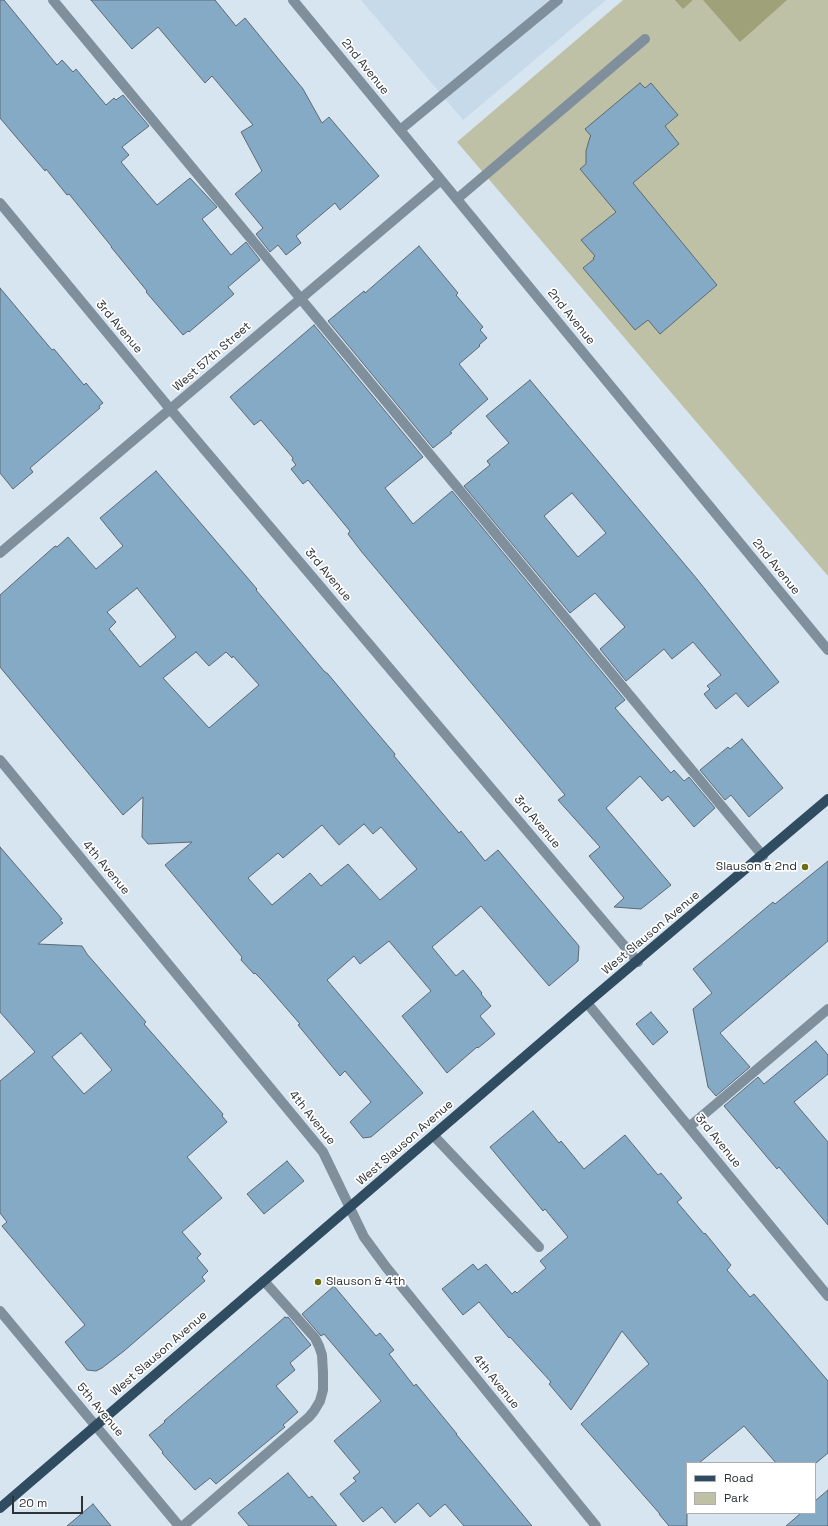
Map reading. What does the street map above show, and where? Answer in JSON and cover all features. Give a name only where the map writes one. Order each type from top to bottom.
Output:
[{"type":"main road","name":"West Slauson Avenue","points":[[0,1508],[588,1003],[828,801]]},
{"type":"street","points":[[53,0],[762,856]]},
{"type":"street","name":"2nd Avenue","points":[[293,0],[828,650]]},
{"type":"street","points":[[400,130],[558,0]]},
{"type":"street","points":[[456,199],[645,39]]},
{"type":"street","name":"West 57th Street","points":[[0,553],[171,410],[441,180]]},
{"type":"street","name":"3rd Avenue","points":[[0,203],[171,410],[638,962]]},
{"type":"street","name":"4th Avenue","points":[[0,760],[323,1152],[351,1207],[364,1237],[386,1267],[596,1526]]},
{"type":"street","name":"3rd Avenue","points":[[588,1003],[828,1296]]},
{"type":"street","points":[[689,1127],[828,1009]]},
{"type":"street","points":[[434,1136],[539,1247]]},
{"type":"street","points":[[183,1526],[309,1416],[320,1401],[323,1390],[323,1373],[322,1355],[319,1346],[315,1338],[264,1281]]},
{"type":"street","name":"5th Avenue","points":[[0,1311],[179,1526]]},
{"type":"shaded area","points":[[361,0],[606,0],[463,120]]},
{"type":"shaded area","points":[[675,0],[693,0],[683,9]]},
{"type":"shaded area","points":[[703,0],[787,0],[740,42]]},
{"type":"green space","points":[[623,0],[828,0],[828,576],[457,142]]},
{"type":"building","points":[[0,0],[4,0],[57,65],[62,60],[73,72],[76,69],[106,105],[114,98],[116,100],[123,95],[149,126],[122,147],[129,155],[121,162],[157,205],[190,178],[217,207],[202,219],[231,255],[246,242],[260,260],[228,287],[234,294],[189,332],[188,331],[183,335],[146,292],[147,291],[69,194],[67,195],[46,169],[45,171],[0,118]]},
{"type":"building","points":[[91,0],[215,0],[236,26],[245,18],[303,89],[322,123],[329,117],[379,176],[340,210],[335,203],[296,236],[301,243],[286,255],[278,245],[270,252],[256,234],[263,228],[235,194],[262,171],[241,132],[253,125],[212,76],[205,83],[158,27],[132,49]]},
{"type":"building","points":[[640,83],[645,88],[651,83],[678,115],[665,126],[679,144],[633,183],[717,285],[660,334],[648,320],[635,330],[583,268],[594,259],[593,258],[595,256],[581,240],[616,212],[580,169],[586,164],[586,151],[591,136],[585,129]]},
{"type":"building","points":[[419,246],[458,293],[456,295],[483,327],[480,330],[487,338],[459,364],[488,399],[450,432],[452,433],[433,448],[328,321],[364,291],[365,293]]},
{"type":"building","points":[[0,288],[52,350],[54,349],[84,385],[86,383],[103,403],[99,406],[100,408],[30,468],[33,472],[13,489],[0,473]]},
{"type":"building","points":[[314,325],[423,457],[385,488],[413,524],[452,491],[625,700],[615,708],[671,773],[674,770],[684,781],[689,777],[715,808],[694,827],[668,796],[662,801],[640,776],[606,808],[671,885],[641,909],[614,907],[624,898],[589,856],[600,847],[558,800],[565,795],[361,551],[348,534],[350,531],[308,480],[303,484],[291,469],[296,465],[292,460],[293,458],[261,420],[254,425],[230,397]]},
{"type":"building","points":[[530,380],[697,579],[779,682],[748,707],[736,693],[716,709],[704,694],[710,689],[707,686],[721,675],[693,642],[672,659],[664,649],[626,681],[600,649],[625,627],[595,593],[570,613],[464,486],[490,465],[487,461],[509,443],[486,416]],"holes":[[[572,493],[606,533],[578,557],[544,516]]]},
{"type":"building","points":[[156,471],[257,589],[256,590],[395,754],[394,756],[459,833],[461,831],[485,861],[498,850],[579,946],[578,961],[549,986],[481,906],[432,947],[456,976],[463,970],[482,993],[481,994],[491,1006],[480,1016],[495,1034],[478,1048],[477,1047],[447,1073],[402,1016],[431,991],[389,941],[360,964],[354,956],[327,980],[423,1093],[371,1137],[363,1138],[350,1122],[371,1102],[345,1071],[340,1076],[298,1025],[300,1024],[262,980],[241,960],[242,957],[165,865],[192,842],[148,844],[142,837],[143,797],[123,815],[0,667],[0,595],[55,546],[57,547],[68,537],[96,569],[123,546],[100,518]],"holes":[[[137,588],[176,637],[140,667],[109,629],[116,622],[107,612]],[[196,652],[209,666],[226,652],[232,658],[233,656],[259,685],[209,728],[163,678]],[[364,824],[373,834],[381,827],[417,869],[380,900],[348,864],[321,886],[310,873],[272,905],[248,878],[278,853],[283,858],[322,825],[339,845]]]},
{"type":"building","points":[[742,739],[783,788],[749,817],[731,795],[725,800],[700,770],[728,747],[730,749]]},
{"type":"building","points":[[0,847],[62,919],[60,920],[63,923],[38,944],[82,946],[87,954],[146,1022],[144,1024],[223,1114],[222,1116],[227,1122],[187,1157],[222,1198],[182,1232],[201,1254],[197,1258],[208,1271],[202,1277],[205,1281],[124,1351],[96,1371],[87,1370],[65,1342],[85,1325],[2,1226],[7,1222],[0,1213],[0,1081],[35,1052],[0,1012]],"holes":[[[81,1033],[112,1070],[84,1094],[52,1057]]]},
{"type":"building","points":[[828,861],[828,941],[720,1033],[750,1067],[716,1096],[708,1087],[693,1009],[712,993],[693,969],[773,902],[775,904]]},
{"type":"building","points":[[651,1012],[668,1032],[653,1045],[636,1024]]},
{"type":"building","points":[[816,1041],[828,1055],[828,1074],[794,1102],[828,1142],[828,1225],[779,1167],[777,1169],[724,1106],[758,1077],[764,1084]]},
{"type":"building","points":[[533,1111],[559,1143],[561,1141],[584,1169],[625,1135],[658,1175],[661,1173],[682,1198],[677,1202],[731,1265],[727,1270],[750,1297],[754,1294],[828,1381],[828,1453],[816,1463],[775,1462],[744,1426],[700,1462],[686,1462],[687,1526],[669,1526],[581,1424],[649,1364],[622,1331],[571,1410],[549,1384],[551,1382],[510,1337],[509,1338],[479,1302],[463,1315],[442,1289],[473,1264],[478,1270],[486,1264],[512,1294],[515,1291],[517,1293],[546,1268],[540,1261],[568,1237],[545,1209],[543,1211],[490,1147]]},
{"type":"building","points":[[287,1161],[304,1181],[264,1214],[247,1194]]},
{"type":"building","points":[[334,1286],[376,1336],[380,1333],[394,1350],[389,1354],[414,1386],[416,1384],[532,1526],[464,1526],[445,1504],[430,1517],[418,1503],[395,1523],[382,1507],[363,1522],[340,1494],[356,1481],[353,1478],[360,1472],[334,1441],[381,1401],[324,1334],[321,1336],[302,1314]]},
{"type":"building","points":[[285,1317],[288,1317],[311,1345],[290,1363],[295,1370],[276,1386],[298,1412],[283,1425],[285,1427],[216,1484],[210,1478],[195,1490],[162,1453],[163,1452],[149,1435]]},
{"type":"building","points":[[288,1473],[309,1498],[312,1496],[337,1526],[249,1526],[238,1513]]},
{"type":"building","points":[[828,1490],[828,1526],[786,1526],[800,1514],[816,1514],[816,1500]]},
{"type":"building","points":[[93,1504],[111,1526],[67,1526]]},
{"type":"place","name":"Slauson & 2nd","points":[[805,867]]},
{"type":"place","name":"Slauson & 4th","points":[[318,1282]]}]
